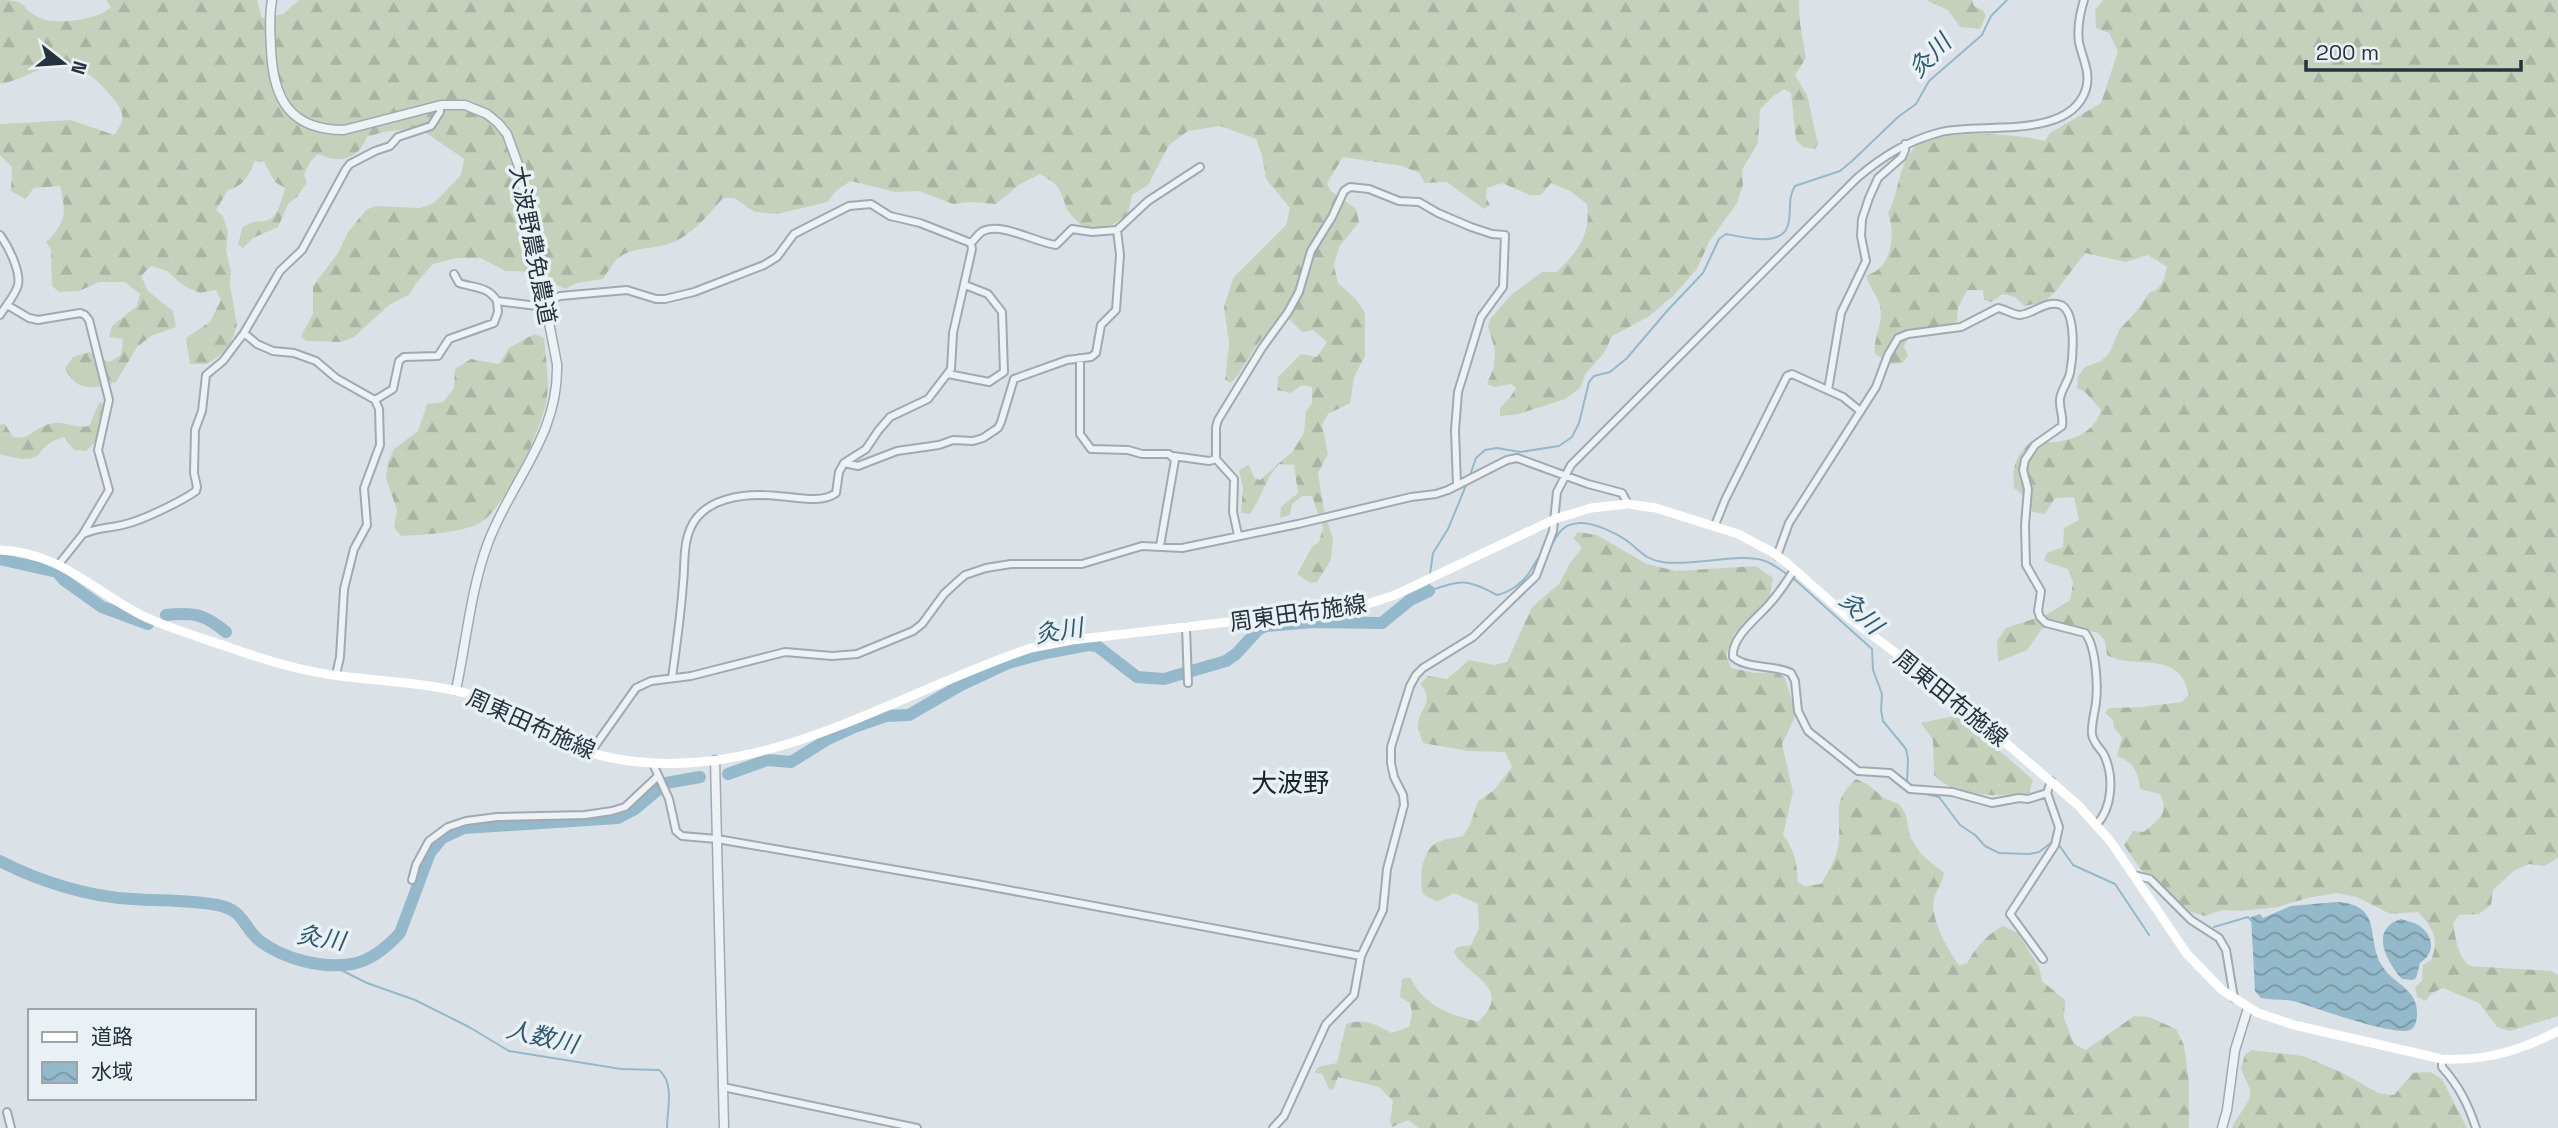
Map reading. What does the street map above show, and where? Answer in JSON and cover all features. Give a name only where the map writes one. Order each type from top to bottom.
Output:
[{"type":"main road","name":"周東田布施線","points":[[0,550],[26,553],[59,564],[145,617],[272,662],[336,675],[456,691],[496,703],[553,738],[590,753],[653,764],[715,760],[796,742],[1031,648],[1072,640],[1341,610],[1376,602],[1429,580],[1555,519],[1591,508],[1628,504],[1665,510],[1715,525],[1756,543],[1777,556],[1792,574],[1941,687],[2097,824],[2187,954],[2210,979],[2248,1008],[2294,1025],[2442,1059],[2462,1060],[2500,1055],[2518,1050],[2558,1031]]},
{"type":"street","name":"大波野農免農道","points":[[272,0],[271,71],[286,108],[304,123],[317,128],[344,130],[440,105],[465,105],[477,109],[498,123],[507,134],[519,167],[557,364],[558,386],[545,431],[487,545],[456,691]]},
{"type":"street","points":[[1273,1128],[1284,1116],[1326,1024],[1354,995],[1361,956],[1383,910],[1387,869],[1404,805],[1403,795],[1392,770],[1391,747],[1416,675],[1473,637],[1536,576],[1555,519],[1557,492],[1564,475],[1572,465],[1857,178],[1881,158],[1905,144],[1956,130],[2037,125],[2071,110],[2081,100],[2088,77],[2079,41],[2084,0]]},
{"type":"street","points":[[83,534],[101,527],[129,523],[157,512],[196,491],[195,430],[202,411],[206,374],[223,360],[244,333],[280,271],[302,250],[350,164],[390,146],[398,137],[431,126],[440,113],[440,105]]},
{"type":"street","points":[[1828,390],[1841,313],[1866,261],[1861,236],[1869,198],[1878,178],[1902,157],[1905,144]]},
{"type":"street","points":[[971,243],[984,231],[990,230],[1037,238],[1052,244],[1060,242],[1067,231],[1072,229],[1092,232],[1117,230],[1148,201],[1200,167]]},
{"type":"street","points":[[1238,535],[1233,512],[1234,479],[1216,458],[1218,420],[1262,348],[1288,312],[1299,292],[1311,251],[1344,191],[1350,187],[1370,189],[1399,201],[1419,202],[1471,227],[1505,235],[1503,287],[1481,317],[1458,392],[1455,430],[1460,484]]},
{"type":"street","points":[[497,301],[537,306],[560,296],[627,290],[665,299],[704,289],[764,265],[777,257],[794,234],[849,206],[864,203],[871,204],[890,216],[919,223],[971,243]]},
{"type":"street","points":[[844,463],[858,466],[897,451],[939,445],[953,440],[967,442],[983,438],[998,428],[1014,379],[1096,353],[1101,324],[1116,310],[1120,255],[1117,230]]},
{"type":"street","points":[[0,236],[9,251],[19,282],[0,315]]},
{"type":"street","points":[[671,678],[685,553],[692,524],[705,510],[738,495],[822,499],[836,493],[839,472],[844,463],[866,449],[890,417],[928,399],[948,374],[952,361],[953,332],[965,285],[971,243]]},
{"type":"street","points":[[375,400],[393,389],[399,361],[404,357],[438,356],[449,339],[494,323],[498,312],[497,301],[492,293],[487,289],[459,283],[454,274]]},
{"type":"street","points":[[948,374],[989,382],[1004,372],[1002,312],[988,293],[965,285]]},
{"type":"street","points":[[1777,556],[1794,514],[1876,387],[1888,355],[1898,338],[1961,327],[1998,308],[2021,315],[2056,304],[2067,310],[2073,338],[2070,370],[2060,397],[2062,426],[2029,452],[2024,470],[2028,489],[2026,565],[2041,591],[2038,611],[2040,617],[2046,623],[2085,634],[2093,648],[2096,699],[2092,732],[2093,740],[2105,755],[2110,785],[2108,805],[2104,817],[2097,824]]},
{"type":"street","points":[[7,305],[29,318],[44,320],[80,313],[85,315],[89,320],[109,400],[98,450],[109,490],[83,534],[59,564]]},
{"type":"street","points":[[244,333],[257,344],[272,351],[294,353],[316,361],[336,378],[375,400],[381,419],[380,445],[364,488],[367,525],[354,549],[344,589],[340,657],[336,675]]},
{"type":"street","points":[[1080,358],[1080,434],[1091,449],[1209,461],[1216,458]]},
{"type":"street","points":[[1715,525],[1787,376],[1793,374],[1828,390],[1853,402],[1859,410]]},
{"type":"street","points":[[1160,546],[1175,460],[1173,456]]},
{"type":"street","points":[[590,753],[631,692],[651,681],[691,676],[785,652],[832,656],[857,654],[913,632],[930,615],[944,594],[965,575],[986,568],[1011,564],[1082,564],[1142,546],[1182,548],[1411,497],[1436,494],[1507,460],[1517,458],[1622,493],[1628,504]]},
{"type":"street","points":[[1792,574],[1732,649],[1733,657],[1753,666],[1791,673],[1795,681],[1798,711],[1808,730],[1858,771],[1890,773],[1912,789],[1952,792],[1992,803],[2028,799],[2047,793]]},
{"type":"street","points":[[1186,627],[1188,682]]},
{"type":"street","points":[[715,760],[724,1128]]},
{"type":"street","points":[[653,764],[658,779],[666,790],[678,835],[718,839],[971,883],[1361,956]]},
{"type":"street","points":[[412,880],[416,865],[429,841],[447,827],[466,821],[497,817],[586,815],[612,811],[625,807],[658,779]]},
{"type":"street","points":[[2043,959],[2010,914],[2056,842],[2059,827],[2047,793],[2051,781]]},
{"type":"street","points":[[2134,875],[2150,879],[2191,920],[2220,938],[2226,950],[2234,998]]},
{"type":"street","points":[[2222,1128],[2235,1051],[2248,1008]]},
{"type":"street","points":[[2442,1059],[2442,1067],[2456,1082],[2465,1098],[2476,1128]]},
{"type":"street","points":[[723,1087],[917,1128]]},
{"type":"street","points":[[7,1112],[11,1128]]},
{"type":"green space","points":[[0,0],[20,3],[45,20],[65,21],[105,12],[111,7],[106,0],[257,0],[262,18],[283,14],[299,0],[1799,0],[1806,58],[1795,75],[1807,95],[1818,143],[1815,149],[1803,147],[1796,140],[1791,93],[1784,89],[1772,97],[1760,110],[1758,143],[1742,170],[1743,185],[1737,203],[1709,242],[1697,269],[1672,297],[1648,317],[1612,336],[1604,353],[1586,373],[1580,388],[1565,399],[1519,414],[1500,416],[1500,408],[1516,388],[1511,384],[1495,387],[1487,384],[1494,367],[1495,350],[1488,326],[1491,318],[1511,295],[1542,272],[1557,272],[1571,257],[1585,234],[1587,204],[1570,191],[1551,183],[1541,195],[1530,195],[1502,183],[1487,188],[1486,197],[1490,205],[1484,209],[1447,182],[1425,183],[1419,173],[1402,166],[1343,157],[1327,183],[1331,191],[1356,209],[1359,222],[1339,247],[1334,266],[1338,283],[1356,299],[1365,313],[1365,356],[1354,377],[1350,403],[1328,414],[1322,425],[1328,454],[1318,473],[1324,510],[1333,539],[1331,560],[1317,582],[1310,583],[1297,574],[1312,547],[1319,542],[1323,528],[1312,496],[1302,496],[1292,504],[1290,515],[1280,518],[1281,507],[1298,493],[1294,465],[1279,464],[1250,514],[1241,513],[1243,489],[1239,470],[1249,465],[1254,478],[1260,480],[1293,451],[1304,433],[1306,411],[1312,403],[1312,387],[1302,385],[1291,393],[1277,390],[1278,377],[1301,354],[1317,357],[1327,342],[1313,330],[1302,332],[1289,319],[1280,317],[1258,343],[1238,375],[1231,383],[1225,380],[1229,343],[1224,307],[1233,278],[1286,225],[1290,208],[1266,179],[1256,139],[1220,126],[1188,131],[1169,145],[1148,185],[1132,195],[1128,214],[1112,225],[1087,230],[1069,212],[1056,185],[1040,174],[1019,185],[996,204],[953,204],[919,191],[895,192],[851,181],[838,189],[827,202],[777,214],[755,212],[734,198],[723,198],[685,236],[662,246],[622,255],[603,279],[577,283],[565,289],[553,283],[545,272],[505,271],[481,258],[456,258],[433,264],[410,294],[389,305],[354,337],[341,342],[306,341],[301,336],[313,314],[313,286],[338,253],[348,232],[366,210],[375,206],[420,208],[434,203],[461,175],[464,159],[419,128],[383,132],[367,137],[359,151],[347,158],[333,159],[318,154],[310,162],[304,175],[307,182],[297,197],[288,204],[278,227],[253,238],[243,248],[238,245],[242,228],[273,217],[279,208],[285,188],[275,182],[264,162],[255,161],[242,183],[228,190],[216,210],[223,216],[228,232],[226,251],[237,325],[230,345],[219,356],[207,364],[190,364],[186,338],[210,322],[221,300],[216,290],[200,293],[184,286],[167,271],[151,266],[141,276],[148,291],[173,311],[176,327],[151,336],[137,347],[116,382],[86,387],[75,382],[65,368],[73,357],[89,352],[109,362],[121,355],[123,339],[109,337],[112,326],[137,306],[140,294],[125,282],[99,282],[79,291],[59,292],[52,286],[51,250],[46,242],[58,228],[63,216],[60,186],[34,188],[25,199],[11,191],[12,167],[0,155],[0,124],[71,120],[114,135],[122,122],[122,114],[115,101],[94,79],[85,72],[66,65],[56,64],[0,84]]},
{"type":"green space","points":[[1926,0],[1972,0],[1974,6],[1983,10],[1986,16],[1980,29],[1960,27],[1948,10]]},
{"type":"green space","points":[[2103,0],[2558,0],[2558,858],[2544,866],[2529,864],[2515,870],[2493,890],[2491,905],[2479,914],[2459,915],[2453,923],[2460,952],[2470,966],[2551,971],[2558,975],[2558,1016],[2510,1031],[2497,1027],[2479,1003],[2443,988],[2432,993],[2425,1001],[2417,997],[2415,987],[2422,981],[2423,965],[2431,960],[2435,946],[2431,928],[2418,912],[2390,914],[2357,897],[2337,893],[2278,907],[2222,910],[2205,916],[2191,912],[2141,870],[2124,845],[2133,831],[2144,832],[2158,820],[2164,807],[2160,794],[2140,789],[2134,768],[2117,756],[2122,737],[2114,728],[2113,720],[2105,713],[2109,708],[2182,702],[2189,694],[2184,680],[2176,671],[2166,666],[2107,655],[2105,641],[2098,633],[2058,622],[2042,629],[2027,650],[1998,662],[1997,641],[2006,628],[2048,614],[2070,600],[2073,583],[2068,569],[2044,561],[2047,553],[2063,547],[2064,528],[2079,520],[2074,497],[2055,498],[2045,514],[2032,512],[2030,501],[2014,488],[2016,462],[2032,441],[2064,441],[2091,428],[2101,410],[2085,392],[2077,388],[2078,376],[2085,367],[2101,361],[2110,352],[2119,330],[2150,292],[2160,286],[2167,267],[2148,255],[2126,262],[2085,253],[2056,291],[2044,302],[2024,306],[2015,297],[2003,294],[1991,302],[1984,300],[1983,290],[1967,290],[1958,308],[1957,321],[1952,325],[1913,330],[1904,346],[1908,356],[1902,363],[1891,364],[1875,354],[1880,308],[1866,275],[1882,266],[1890,250],[1892,231],[1888,213],[1904,164],[1913,149],[1938,137],[1956,135],[2016,136],[2045,141],[2050,133],[2101,103],[2118,51],[2109,33],[2096,28],[2095,10]]},
{"type":"green space","points":[[534,334],[544,338],[548,379],[546,403],[537,432],[511,486],[480,523],[441,533],[401,536],[394,527],[397,510],[386,478],[388,462],[394,449],[418,431],[427,404],[443,402],[454,388],[455,369],[471,359],[499,364],[509,348]]},
{"type":"green space","points":[[100,401],[105,406],[96,441],[86,451],[74,450],[64,437],[53,441],[34,458],[16,458],[0,454],[0,425],[5,424],[13,437],[18,438],[51,424],[89,426]]},
{"type":"green space","points":[[1578,532],[1597,535],[1647,564],[1676,571],[1756,566],[1773,578],[1769,600],[1734,634],[1726,655],[1731,668],[1756,673],[1777,672],[1785,678],[1796,715],[1782,744],[1793,792],[1783,835],[1795,857],[1798,882],[1804,886],[1821,884],[1838,847],[1842,796],[1856,779],[1884,798],[1899,804],[1906,815],[1910,837],[1922,855],[1944,873],[1934,899],[1934,915],[1945,942],[1959,965],[1967,963],[1982,942],[2003,926],[2018,933],[2039,967],[2042,981],[2065,1000],[2064,1018],[2074,1044],[2086,1050],[2134,1016],[2149,1017],[2176,1029],[2184,1045],[2189,1083],[2189,1128],[1418,1128],[1408,1120],[1392,1127],[1390,1121],[1393,1101],[1379,1087],[1338,1077],[1333,1090],[1329,1089],[1322,1074],[1314,1073],[1318,1067],[1337,1063],[1346,1024],[1369,1023],[1391,1033],[1409,1027],[1412,1013],[1410,1003],[1400,997],[1402,979],[1410,977],[1430,1002],[1456,1015],[1478,1022],[1488,1010],[1492,1000],[1490,991],[1454,952],[1457,947],[1471,945],[1479,928],[1478,904],[1454,893],[1437,902],[1423,894],[1421,874],[1424,859],[1431,847],[1436,843],[1463,836],[1470,825],[1478,801],[1493,791],[1512,767],[1505,752],[1468,751],[1423,743],[1418,724],[1427,695],[1420,684],[1428,676],[1447,679],[1469,660],[1494,665],[1507,662],[1532,607],[1559,584],[1582,548],[1573,538]]},
{"type":"green space","points":[[1959,715],[2033,780],[2029,793],[1992,795],[1966,792],[1943,783],[1934,775],[1933,740],[1921,723]]},
{"type":"green space","points":[[2251,1050],[2303,1056],[2343,1073],[2378,1093],[2394,1095],[2413,1073],[2430,1072],[2442,1079],[2467,1128],[2232,1128],[2250,1096],[2241,1069],[2245,1055]]},
{"type":"water","points":[[2336,902],[2351,904],[2367,915],[2381,964],[2391,977],[2409,992],[2416,1005],[2416,1020],[2412,1029],[2391,1030],[2374,1026],[2293,1001],[2261,998],[2255,991],[2251,917],[2260,914],[2263,918],[2291,906]]},
{"type":"water","points":[[2401,919],[2423,929],[2431,944],[2429,954],[2420,963],[2413,980],[2402,979],[2386,955],[2384,946],[2385,930]]},
{"type":"waterway","name":"灸川","points":[[1469,478],[1476,458],[1485,450],[1497,448],[1520,452],[1559,446],[1572,437],[1579,423],[1589,382],[1594,376],[1610,372],[1627,358],[1703,273],[1719,239],[1726,234],[1751,239],[1778,237],[1788,225],[1791,196],[1795,186],[1840,171],[1852,161],[1898,117],[1916,104],[1929,81],[1982,35],[1991,16],[2007,0]]},
{"type":"waterway","name":"灸川","points":[[1430,574],[1433,553],[1448,529],[1467,483]]},
{"type":"waterway","name":"灸川","points":[[1550,548],[1558,534],[1568,525],[1586,523],[1613,533],[1657,561],[1687,563],[1755,559],[1768,562],[1788,575]]},
{"type":"waterway","name":"灸川","points":[[1429,583],[1429,591],[1463,582],[1497,595],[1510,590],[1523,580],[1542,554]]},
{"type":"waterway","points":[[0,559],[57,572],[102,607],[148,624]]},
{"type":"waterway","name":"灸川","points":[[1793,578],[1872,649],[1873,670],[1882,694],[1883,721],[1906,749],[1907,782]]},
{"type":"waterway","name":"灸川","points":[[728,774],[767,760],[791,762],[828,739],[854,727],[886,716],[909,715],[961,685],[1008,663],[1046,653],[1088,645],[1097,646],[1137,677],[1164,679],[1226,661],[1258,630],[1266,626],[1313,622],[1382,623],[1410,600],[1429,591]]},
{"type":"waterway","points":[[166,615],[198,616],[211,621],[226,632]]},
{"type":"waterway","name":"灸川","points":[[0,861],[47,881],[99,895],[196,902],[226,907],[238,915],[254,936],[280,953],[316,964],[352,964],[378,952],[400,933],[430,853],[442,838],[464,828],[618,818],[635,809],[666,783],[700,777]]},
{"type":"waterway","name":"灸川","points":[[1921,793],[1939,797],[1960,825],[1985,846],[1999,853],[2039,852],[2052,842]]},
{"type":"waterway","name":"灸川","points":[[2057,842],[2073,865],[2115,884],[2149,935]]},
{"type":"waterway","name":"灸川","points":[[2214,927],[2248,917],[2252,921]]},
{"type":"waterway","name":"人数川","points":[[331,965],[367,983],[415,1000],[509,1051],[621,1069],[659,1070],[669,1089],[667,1128]]},
{"type":"district","name":"大波野","points":[[1290,783]]}]
